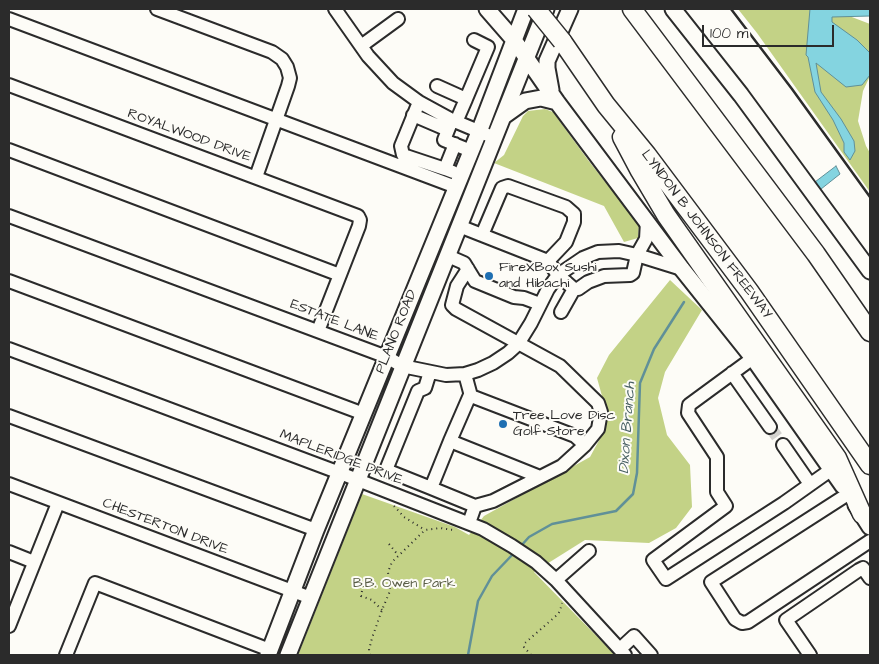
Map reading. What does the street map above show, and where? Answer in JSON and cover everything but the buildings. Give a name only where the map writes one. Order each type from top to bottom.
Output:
[{"type":"highway","name":"LYNDON B JOHNSON FREEWAY","points":[[536,9],[562,41],[606,105],[749,291],[870,465]]},
{"type":"highway","points":[[632,9],[811,246],[870,332]]},
{"type":"highway","points":[[606,105],[640,171],[666,215],[837,458],[866,520]]},
{"type":"main road","points":[[488,9],[514,40],[555,99],[682,270],[753,358],[866,520]]},
{"type":"main road","name":"PLANO ROAD","points":[[269,653],[316,530],[479,132],[526,9]]},
{"type":"main road","name":"PLANO ROAD","points":[[288,655],[546,9]]},
{"type":"main road","points":[[555,99],[547,61],[570,9]]},
{"type":"main road","points":[[672,9],[692,31],[765,126],[870,271]]},
{"type":"main road","points":[[504,116],[525,100],[555,99]]},
{"type":"main road","points":[[436,237],[440,245],[434,262],[435,269],[440,274]]},
{"type":"street","points":[[157,9],[272,52],[282,59],[287,67],[290,78],[256,177]]},
{"type":"street","points":[[335,9],[361,46],[392,83],[452,124]]},
{"type":"street","points":[[9,19],[276,119],[459,181]]},
{"type":"street","points":[[361,46],[398,19]]},
{"type":"street","points":[[471,151],[444,140],[466,99],[488,47],[474,40]]},
{"type":"street","name":"ROYALWOOD DRIVE","points":[[9,85],[358,216],[360,220],[359,226],[340,275]]},
{"type":"street","points":[[437,86],[466,99]]},
{"type":"street","points":[[419,102],[401,146],[403,155],[445,169],[459,181]]},
{"type":"street","points":[[414,115],[452,124],[495,138]]},
{"type":"street","points":[[445,169],[455,144]]},
{"type":"street","points":[[9,150],[340,275],[318,331]]},
{"type":"street","points":[[482,235],[502,188],[508,186],[566,207],[574,214],[574,222],[566,242],[548,261]]},
{"type":"street","name":"ESTATE LANE","points":[[9,216],[318,331],[387,358],[402,366],[446,375],[465,374],[493,363],[518,344],[532,323],[548,289],[558,276],[583,258],[598,252],[619,251],[682,270]]},
{"type":"street","points":[[460,226],[548,261],[558,276],[578,289],[588,282],[604,276],[630,275],[634,270],[637,255],[646,239],[647,221]]},
{"type":"street","points":[[448,256],[464,262],[475,280],[514,297],[524,298],[540,304]]},
{"type":"street","points":[[430,372],[425,388],[418,391],[386,470],[475,506],[493,501],[562,466],[585,445],[598,429],[601,412],[598,403],[560,366],[456,309],[452,305],[457,286],[468,269]]},
{"type":"street","points":[[9,281],[364,414]]},
{"type":"street","points":[[561,312],[574,288]]},
{"type":"street","name":"MAPLERIDGE DRIVE","points":[[9,349],[340,472],[465,527],[496,536],[536,562],[556,580],[622,652]]},
{"type":"street","points":[[753,358],[689,405],[688,413],[717,457],[717,492],[726,506],[653,560],[666,579],[784,503],[832,469]]},
{"type":"street","points":[[732,373],[770,427]]},
{"type":"street","points":[[431,488],[470,395],[465,374]]},
{"type":"street","points":[[470,395],[576,436],[585,445]]},
{"type":"street","points":[[9,416],[316,530]]},
{"type":"street","points":[[450,441],[540,477]]},
{"type":"street","points":[[783,445],[810,484]]},
{"type":"street","name":"CHESTERTON DRIVE","points":[[9,484],[311,598]]},
{"type":"street","points":[[848,494],[711,582],[735,619],[742,623],[748,622],[870,541]]},
{"type":"street","points":[[9,626],[58,503]]},
{"type":"street","points":[[465,527],[475,506]]},
{"type":"street","points":[[556,580],[590,551]]},
{"type":"street","points":[[9,552],[34,562]]},
{"type":"street","points":[[810,655],[786,620],[858,570],[863,568],[870,578]]},
{"type":"street","points":[[66,655],[95,583],[269,653]]},
{"type":"street","points":[[622,652],[634,636],[651,655]]},
{"type":"path","points":[[390,504],[404,517],[425,530]]},
{"type":"path","points":[[370,655],[369,650],[372,638],[390,591],[389,568],[398,555],[425,530],[431,528],[465,527]]},
{"type":"path","points":[[389,544],[398,555]]},
{"type":"path","points":[[362,591],[361,596],[372,600],[382,610]]},
{"type":"path","points":[[531,655],[524,647],[525,643],[560,611],[561,598]]},
{"type":"green space","points":[[738,9],[845,9],[844,14],[870,24],[870,76],[863,91],[858,121],[870,153],[870,192],[757,33]]},
{"type":"green space","points":[[545,109],[553,112],[639,225],[638,238],[624,242],[604,206],[494,163],[504,155],[523,116],[528,111]]},
{"type":"green space","name":"B.B. Owen Park","points":[[670,280],[702,310],[665,372],[658,398],[667,435],[690,465],[692,507],[676,528],[649,543],[585,540],[534,572],[615,655],[298,655],[362,494],[455,527],[469,535],[484,516],[590,457],[603,433],[602,396],[597,378],[609,355]]},
{"type":"water","points":[[810,9],[870,9],[870,16],[832,17],[832,22],[857,40],[870,53],[870,75],[862,85],[846,87],[816,63],[821,92],[841,119],[854,141],[855,151],[850,160],[844,152],[844,143],[833,120],[815,92],[806,55]]},
{"type":"water","points":[[836,166],[840,174],[816,193],[811,185]]},
{"type":"waterway","name":"Dixon Branch","points":[[520,547],[529,537],[552,524],[616,511],[633,494],[637,473],[640,383],[654,349],[684,302]]},
{"type":"waterway","name":"Dixon Branch","points":[[468,655],[478,601],[492,576],[514,553]]},
{"type":"tunnel","points":[[770,427],[783,445]]},
{"type":"railway","points":[[731,9],[870,197]]},
{"type":"place","name":"FireXBox Sushi and Hibachi","points":[[489,276]]},
{"type":"place","name":"Tree Love Disc Golf Store","points":[[503,424]]}]
